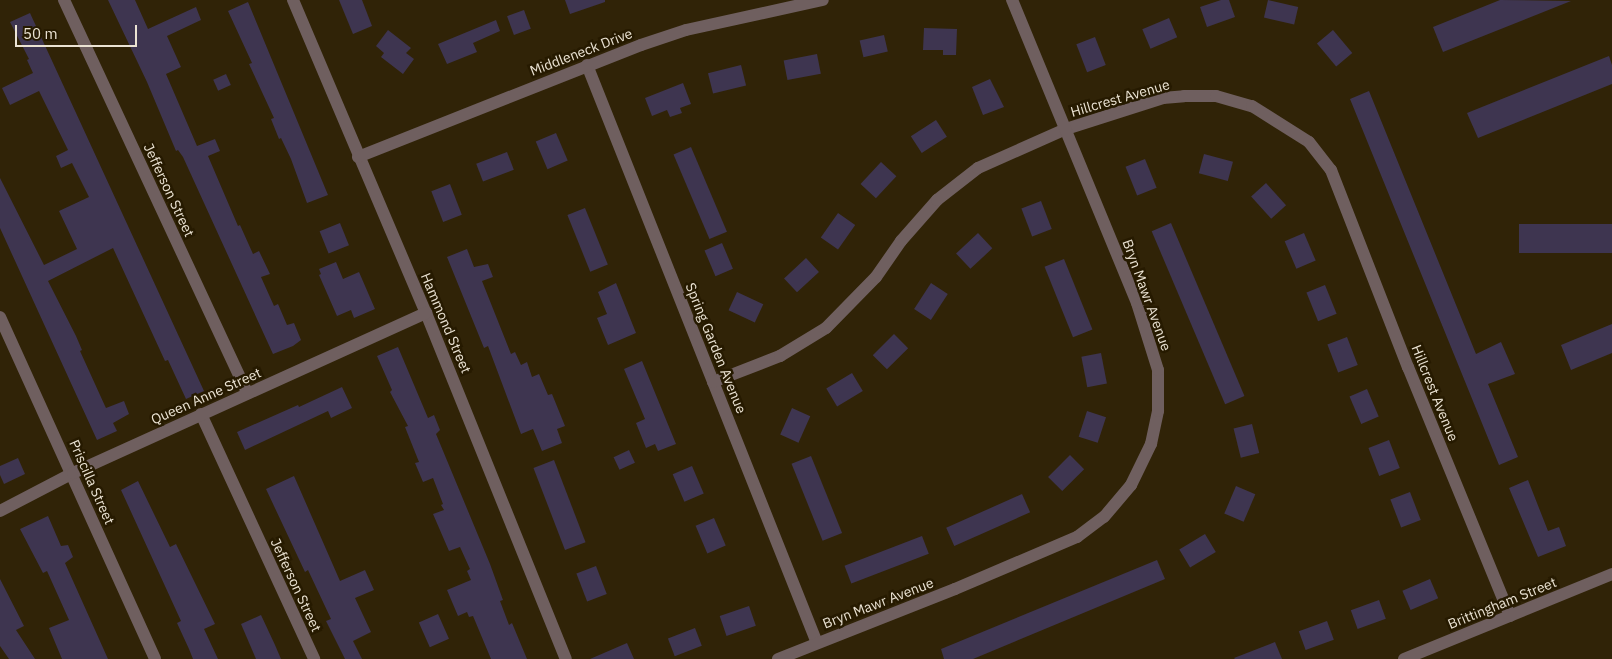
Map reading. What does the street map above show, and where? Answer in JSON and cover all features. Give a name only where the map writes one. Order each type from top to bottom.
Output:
[{"type":"street","name":"Jefferson Street","points":[[64,0],[248,393]]},
{"type":"street","name":"Hammond Street","points":[[293,0],[358,157],[426,313],[566,659]]},
{"type":"street","name":"Middleneck Drive","points":[[358,157],[587,65],[686,30],[823,0]]},
{"type":"street","name":"Bryn Mawr Avenue","points":[[778,659],[816,642],[955,589],[1077,537],[1104,517],[1131,485],[1150,444],[1158,411],[1158,370],[1137,303],[1012,0]]},
{"type":"street","name":"Spring Garden Avenue","points":[[587,65],[816,642]]},
{"type":"street","name":"Hillcrest Avenue","points":[[713,382],[780,356],[826,328],[876,277],[901,241],[937,200],[978,168],[1066,130],[1163,98],[1216,96],[1252,106],[1309,142],[1331,170],[1408,367],[1510,616]]},
{"type":"street","name":"Queen Anne Street","points":[[0,511],[72,473],[426,313]]},
{"type":"street","name":"Priscilla Street","points":[[0,317],[155,659]]},
{"type":"street","name":"Jefferson Street","points":[[201,414],[314,659]]},
{"type":"street","name":"Brittingham Street","points":[[1404,659],[1612,574]]},
{"type":"building","points":[[108,0],[135,0],[148,29],[196,7],[201,20],[167,36],[181,67],[166,74],[197,146],[215,139],[220,151],[208,156],[238,226],[240,225],[253,254],[259,251],[270,274],[261,277],[274,306],[278,304],[287,325],[294,323],[301,340],[293,346],[273,354],[183,157],[178,150],[176,151],[147,82]]},
{"type":"building","points":[[339,0],[362,0],[372,26],[353,34]]},
{"type":"building","points":[[565,0],[605,0],[605,2],[570,14]]},
{"type":"building","points":[[1221,0],[1229,0],[1235,17],[1207,27],[1200,7]]},
{"type":"building","points":[[1268,0],[1298,7],[1294,25],[1264,18]]},
{"type":"building","points":[[1500,0],[1571,1],[1443,52],[1433,27]]},
{"type":"building","points":[[248,2],[328,195],[307,203],[291,159],[281,138],[279,139],[271,119],[274,118],[249,64],[252,63],[228,11]]},
{"type":"building","points":[[524,10],[531,29],[514,35],[507,16]]},
{"type":"building","points":[[30,13],[204,391],[186,399],[168,360],[165,361],[113,248],[48,281],[76,336],[82,350],[80,351],[106,408],[124,401],[129,414],[113,423],[117,431],[97,440],[0,228],[0,178],[44,265],[77,249],[59,211],[89,197],[72,163],[61,168],[56,156],[68,150],[39,91],[10,105],[2,88],[33,73],[27,60],[29,59],[10,22]]},
{"type":"building","points":[[1169,18],[1177,37],[1151,49],[1142,29]]},
{"type":"building","points":[[496,20],[500,31],[473,43],[477,52],[447,64],[438,44]]},
{"type":"building","points":[[924,28],[957,29],[956,55],[943,55],[943,50],[923,50]]},
{"type":"building","points":[[388,30],[411,48],[406,53],[414,59],[403,74],[381,57],[384,53],[376,46]]},
{"type":"building","points":[[1333,30],[1352,53],[1336,66],[1317,43]]},
{"type":"building","points":[[884,35],[888,52],[863,57],[860,41]]},
{"type":"building","points":[[1095,37],[1106,65],[1087,72],[1076,44]]},
{"type":"building","points":[[817,54],[821,74],[787,80],[784,60]]},
{"type":"building","points":[[1609,56],[1612,65],[1612,84],[1478,138],[1467,113]]},
{"type":"building","points":[[741,65],[746,85],[713,94],[708,73]]},
{"type":"building","points":[[226,74],[231,85],[218,91],[213,80]]},
{"type":"building","points":[[990,79],[1004,107],[983,115],[972,87]]},
{"type":"building","points":[[683,83],[691,104],[680,108],[682,113],[670,117],[667,110],[652,116],[645,98]]},
{"type":"building","points":[[1369,91],[1476,354],[1501,342],[1515,374],[1488,384],[1518,457],[1499,465],[1350,99]]},
{"type":"building","points":[[936,120],[947,137],[922,153],[911,136]]},
{"type":"building","points":[[556,133],[568,161],[547,169],[536,142]]},
{"type":"building","points":[[691,147],[727,232],[709,239],[674,154]]},
{"type":"building","points":[[507,152],[514,170],[483,182],[476,164]]},
{"type":"building","points":[[1204,154],[1233,162],[1228,181],[1199,173]]},
{"type":"building","points":[[1145,159],[1157,188],[1137,196],[1126,167]]},
{"type":"building","points":[[881,162],[896,176],[876,198],[861,184]]},
{"type":"building","points":[[1266,183],[1286,205],[1271,219],[1251,196]]},
{"type":"building","points":[[450,184],[462,215],[443,222],[431,191]]},
{"type":"building","points":[[1041,201],[1052,229],[1032,237],[1021,209]]},
{"type":"building","points":[[585,208],[608,265],[590,272],[567,215]]},
{"type":"building","points":[[838,213],[855,225],[838,250],[821,238]]},
{"type":"building","points":[[340,223],[349,245],[329,253],[320,231]]},
{"type":"building","points":[[1171,223],[1244,396],[1225,404],[1152,231]]},
{"type":"building","points":[[1519,224],[1612,224],[1612,253],[1519,253]]},
{"type":"building","points":[[978,233],[992,248],[970,269],[956,253]]},
{"type":"building","points":[[1304,233],[1316,261],[1296,269],[1285,241]]},
{"type":"building","points":[[722,243],[733,269],[715,276],[705,250]]},
{"type":"building","points":[[467,249],[474,267],[488,264],[493,277],[482,281],[511,354],[515,352],[521,365],[527,362],[532,377],[539,374],[548,395],[552,394],[565,426],[557,429],[562,443],[542,451],[533,429],[521,434],[488,346],[484,348],[447,257]]},
{"type":"building","points":[[806,258],[819,272],[797,292],[784,278]]},
{"type":"building","points":[[1064,259],[1092,329],[1073,337],[1045,267]]},
{"type":"building","points":[[336,262],[343,279],[359,272],[375,309],[354,318],[351,310],[337,316],[319,275],[321,274],[319,269]]},
{"type":"building","points":[[616,283],[636,333],[608,345],[597,318],[607,314],[598,292]]},
{"type":"building","points":[[931,283],[948,294],[931,320],[914,309]]},
{"type":"building","points":[[1325,285],[1337,314],[1318,321],[1306,292]]},
{"type":"building","points":[[737,292],[763,304],[755,322],[729,310]]},
{"type":"building","points":[[1612,324],[1612,353],[1571,370],[1561,345]]},
{"type":"building","points":[[894,334],[908,348],[887,369],[873,355]]},
{"type":"building","points":[[1347,337],[1358,365],[1338,373],[1327,345]]},
{"type":"building","points":[[398,347],[428,418],[434,415],[440,430],[436,434],[490,564],[503,600],[500,601],[509,625],[512,623],[527,659],[491,659],[473,616],[469,617],[467,612],[458,616],[447,590],[471,580],[467,571],[470,569],[460,547],[449,551],[433,514],[444,510],[441,505],[443,504],[433,478],[423,482],[415,463],[419,462],[405,427],[408,426],[390,392],[392,390],[377,356]]},
{"type":"building","points":[[1101,353],[1107,383],[1087,387],[1081,357]]},
{"type":"building","points":[[642,361],[676,444],[658,451],[655,444],[646,448],[636,423],[645,419],[624,369]]},
{"type":"building","points":[[852,373],[863,391],[837,406],[826,388]]},
{"type":"building","points":[[342,387],[352,408],[331,418],[328,411],[245,450],[237,432]]},
{"type":"building","points":[[1367,389],[1379,417],[1361,424],[1350,396]]},
{"type":"building","points":[[792,408],[810,416],[798,443],[780,434]]},
{"type":"building","points":[[1087,411],[1106,417],[1098,443],[1079,437]]},
{"type":"building","points":[[1252,424],[1259,453],[1241,458],[1234,429]]},
{"type":"building","points":[[1389,440],[1400,468],[1379,476],[1368,448]]},
{"type":"building","points":[[629,450],[635,463],[620,470],[614,457]]},
{"type":"building","points":[[1070,455],[1084,469],[1062,491],[1048,477]]},
{"type":"building","points":[[811,456],[842,533],[823,541],[792,464]]},
{"type":"building","points":[[18,458],[25,474],[4,484],[0,475],[0,466]]},
{"type":"building","points":[[554,460],[586,542],[565,550],[533,468]]},
{"type":"building","points":[[692,466],[704,494],[684,502],[673,474]]},
{"type":"building","points":[[294,476],[340,581],[365,570],[374,590],[355,598],[371,632],[353,641],[362,659],[345,659],[326,621],[331,619],[308,570],[305,572],[266,489]]},
{"type":"building","points":[[1528,480],[1548,531],[1559,527],[1566,546],[1538,557],[1509,488]]},
{"type":"building","points":[[138,481],[170,547],[176,544],[215,624],[204,629],[218,659],[193,659],[177,623],[181,621],[121,490]]},
{"type":"building","points":[[1236,486],[1255,494],[1244,522],[1224,514]]},
{"type":"building","points":[[1410,492],[1421,520],[1401,528],[1390,500]]},
{"type":"building","points":[[1022,494],[1030,512],[954,546],[946,528]]},
{"type":"building","points":[[48,516],[61,546],[68,545],[73,557],[65,563],[108,659],[62,659],[49,628],[69,620],[47,571],[43,573],[20,529]]},
{"type":"building","points":[[714,518],[726,546],[707,553],[696,526]]},
{"type":"building","points":[[1205,534],[1216,552],[1190,567],[1179,549]]},
{"type":"building","points":[[922,536],[929,554],[851,583],[845,566]]},
{"type":"building","points":[[1157,560],[1165,579],[973,659],[944,659],[941,649]]},
{"type":"building","points":[[596,566],[607,594],[587,602],[576,574]]},
{"type":"building","points":[[0,579],[24,626],[16,630],[35,659],[9,659],[0,646]]},
{"type":"building","points":[[1430,579],[1438,598],[1411,610],[1402,591]]},
{"type":"building","points":[[1379,600],[1386,619],[1358,629],[1351,610]]},
{"type":"building","points":[[749,606],[756,626],[727,636],[720,616]]},
{"type":"building","points":[[438,614],[449,639],[430,647],[419,623]]},
{"type":"building","points":[[261,615],[281,659],[256,659],[241,624]]},
{"type":"building","points":[[1327,621],[1334,640],[1306,650],[1299,631]]},
{"type":"building","points":[[695,628],[702,646],[675,656],[668,638]]},
{"type":"building","points":[[1275,642],[1282,659],[1234,658]]},
{"type":"building","points":[[627,643],[634,659],[590,659]]}]
